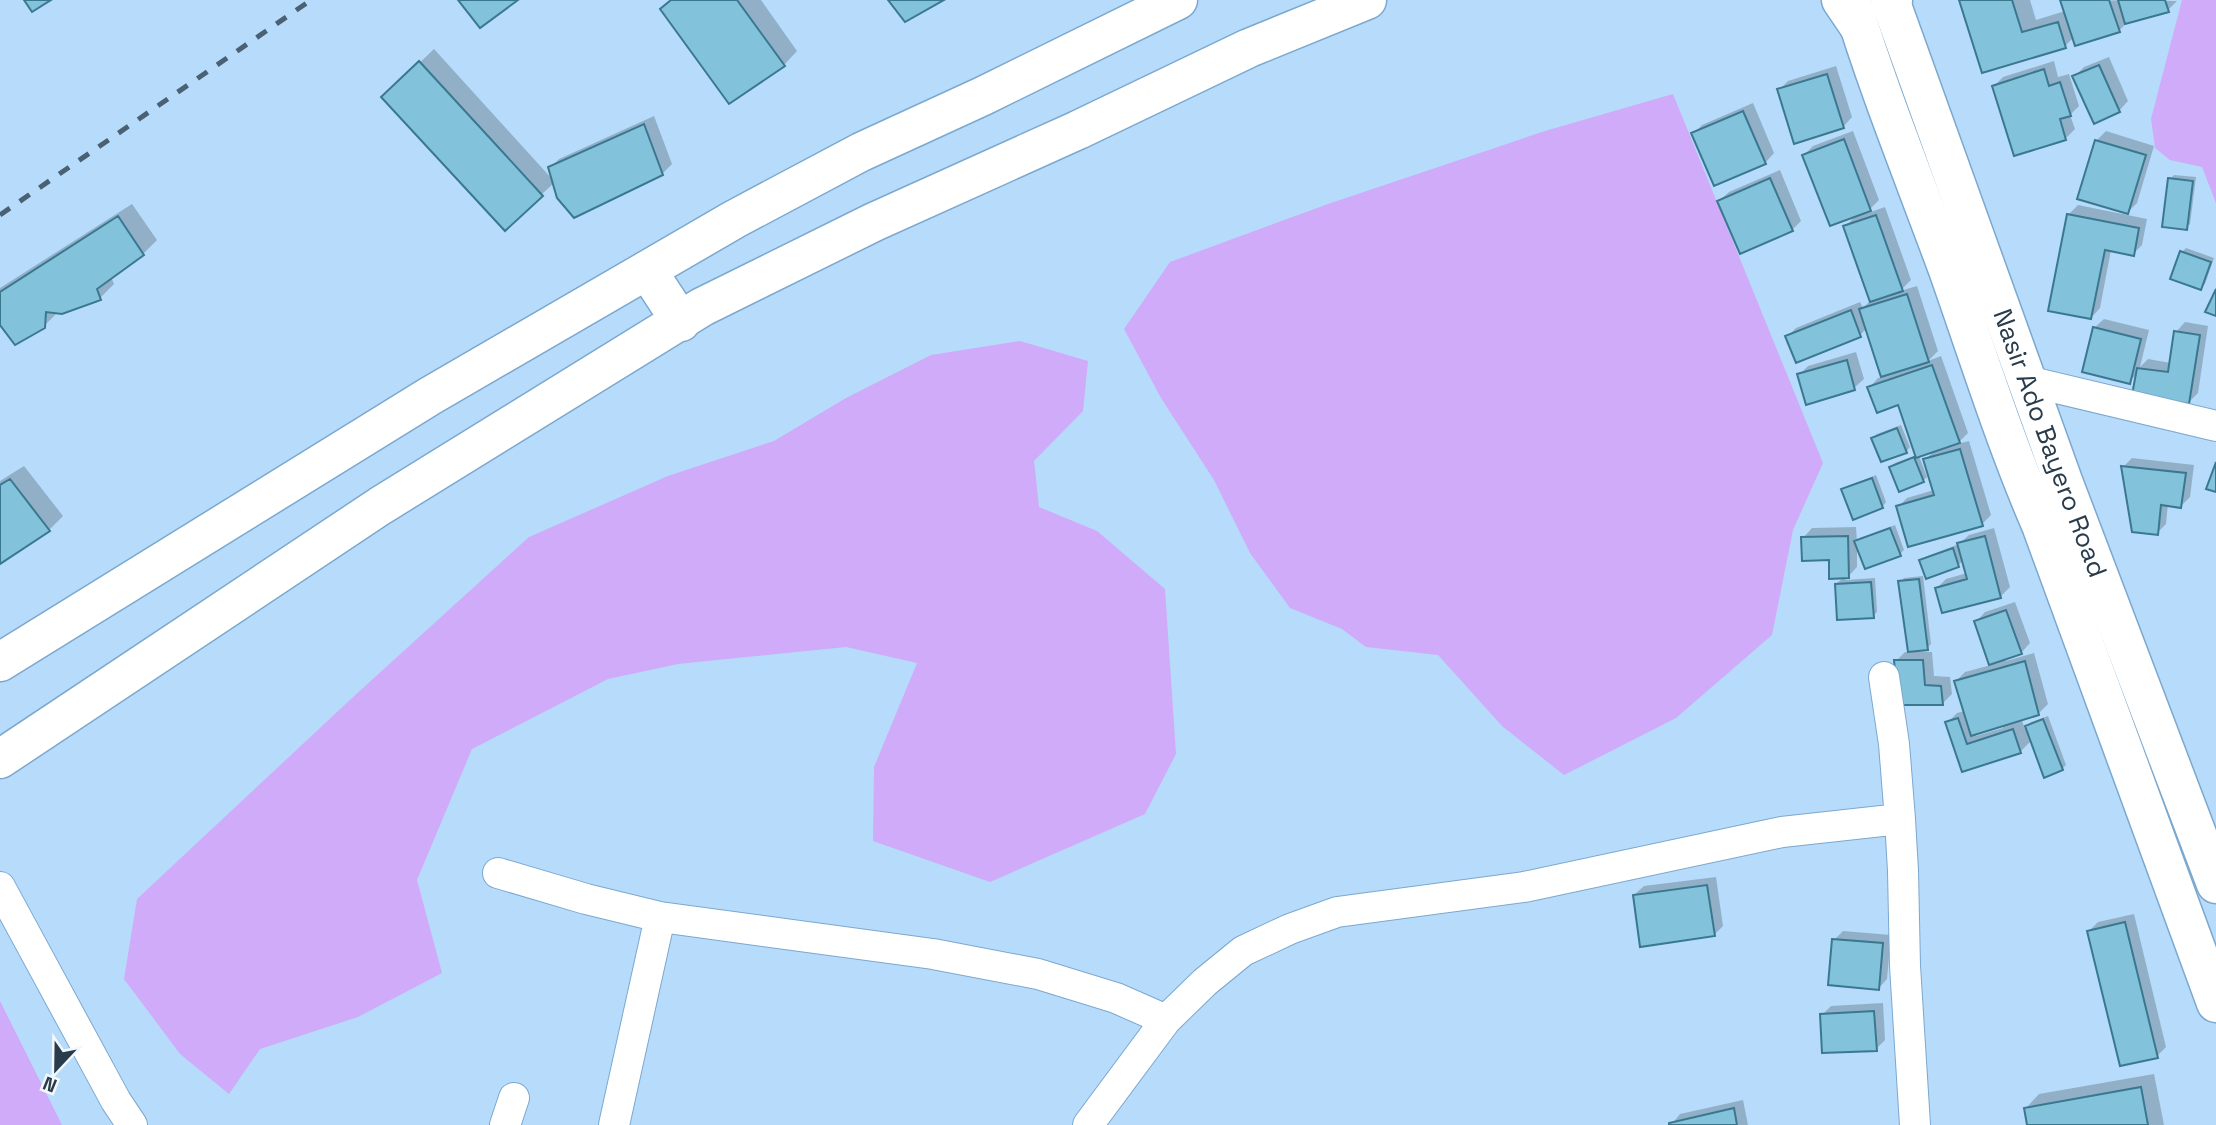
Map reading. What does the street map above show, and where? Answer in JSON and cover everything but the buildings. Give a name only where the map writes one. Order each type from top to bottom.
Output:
[{"type":"main road","points":[[0,662],[430,396],[735,219],[861,152],[983,96],[1178,0]]},
{"type":"main road","points":[[0,760],[380,506],[702,307],[874,222],[1078,130],[1249,47],[1367,0]]},
{"type":"main road","name":"Nasir Ado Bayero Road","points":[[1892,2],[2063,481],[2216,884]]},
{"type":"main road","points":[[1850,8],[1982,366],[2016,468],[2041,524],[2216,1003]]},
{"type":"main road","points":[[647,270],[681,322]]},
{"type":"street","points":[[2027,381],[2216,426]]},
{"type":"street","points":[[1884,677],[1894,744],[1900,819],[1905,966],[1916,1125]]},
{"type":"street","points":[[1088,1125],[1166,1020],[1205,982],[1243,950],[1290,929],[1337,912],[1524,887],[1782,832],[1900,819]]},
{"type":"street","points":[[498,873],[660,917],[933,954],[1006,968],[1076,984],[1166,1020]]},
{"type":"street","points":[[0,887],[116,1101],[132,1125]]},
{"type":"street","points":[[614,1125],[660,917]]},
{"type":"shaded area","points":[[2182,0],[2216,0],[2216,203],[2202,167],[2170,160],[2155,148],[2151,119]]},
{"type":"shaded area","points":[[1673,94],[1823,463],[1793,530],[1772,635],[1676,718],[1564,775],[1502,726],[1438,655],[1366,647],[1342,629],[1290,608],[1250,553],[1214,480],[1161,398],[1124,329],[1170,262],[1328,204],[1545,131]]},
{"type":"shaded area","points":[[1020,341],[1088,361],[1083,411],[1034,461],[1039,507],[1097,531],[1165,589],[1176,754],[1145,814],[990,882],[873,841],[874,767],[917,663],[846,647],[678,664],[608,679],[472,749],[417,880],[442,973],[358,1017],[260,1049],[229,1094],[180,1054],[124,979],[137,899],[529,537],[668,476],[774,441],[846,398],[931,355]]},
{"type":"shaded area","points":[[0,1001],[62,1125],[0,1125]]},
{"type":"railway","points":[[0,215],[311,0]]}]
